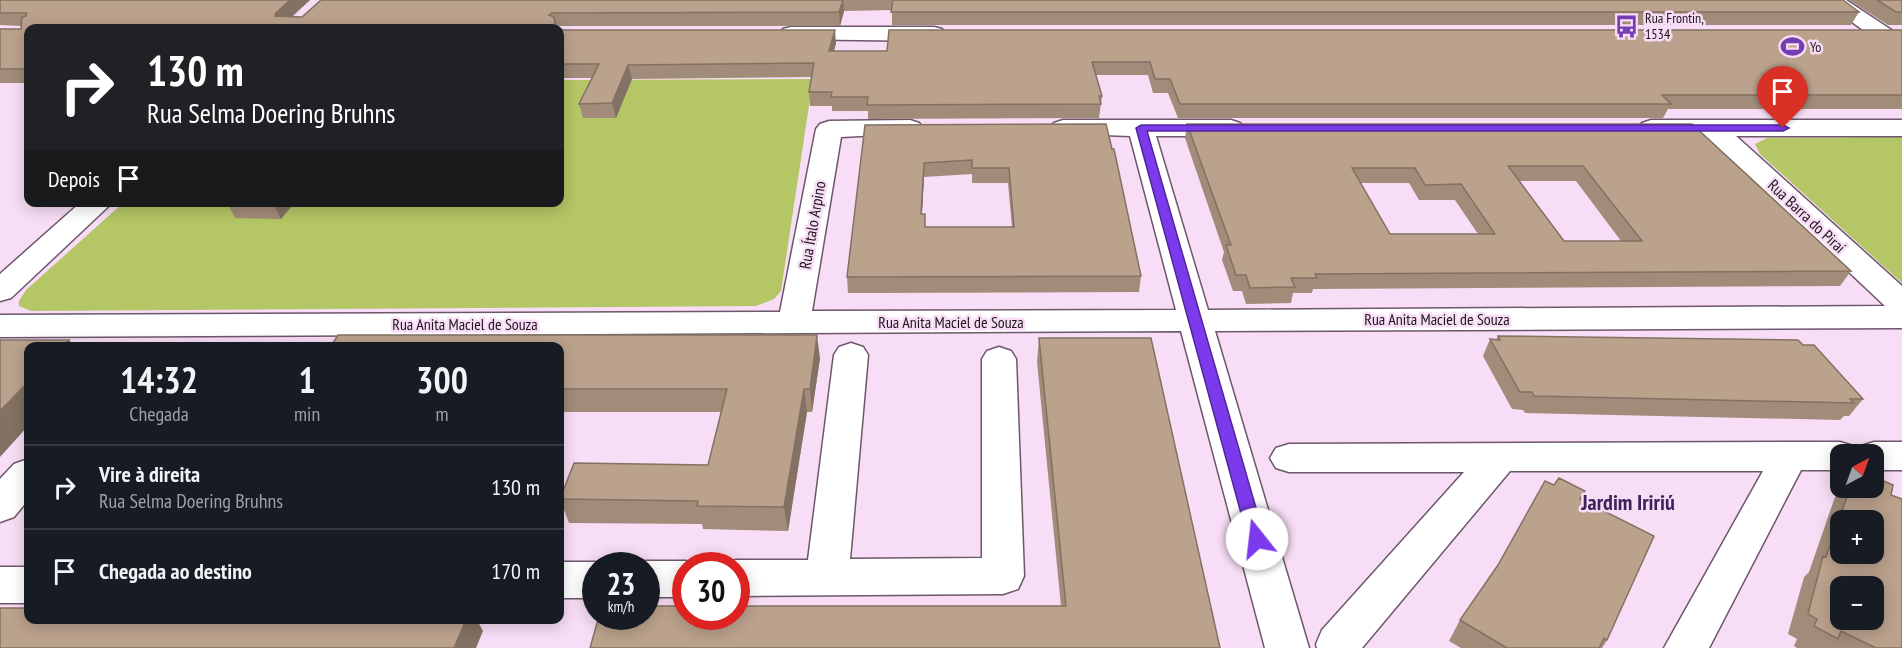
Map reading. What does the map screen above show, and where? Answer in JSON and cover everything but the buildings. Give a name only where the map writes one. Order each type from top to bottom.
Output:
[{"type":"street","points":[[1832,0],[1892,34],[1902,47]]},
{"type":"street","points":[[774,34],[953,34]]},
{"type":"street","points":[[1846,34],[1892,34]]},
{"type":"street","name":"Rua Ítalo Arpino","points":[[794,322],[829,129],[933,128]]},
{"type":"street","points":[[1037,128],[1260,128]]},
{"type":"street","points":[[1141,128],[1287,648]]},
{"type":"street","points":[[1629,128],[1902,128]]},
{"type":"street","name":"Rua Barra do Piraí","points":[[1712,128],[1902,304]]},
{"type":"street","points":[[0,291],[93,207]]},
{"type":"street","name":"Rua Anita Maciel de Souza","points":[[0,326],[1902,317]]},
{"type":"street","points":[[827,577],[851,355]]},
{"type":"street","points":[[750,578],[1003,576],[999,359]]},
{"type":"street","points":[[1686,648],[1790,456]]},
{"type":"street","points":[[1289,458],[1830,456]]},
{"type":"street","points":[[1884,456],[1902,456]]},
{"type":"street","points":[[1338,644],[1500,457]]},
{"type":"street","points":[[0,506],[24,479]]},
{"type":"street","points":[[564,580],[582,580]]},
{"type":"street","points":[[0,585],[24,585]]},
{"type":"green space","points":[[813,79],[781,291],[774,299],[756,306],[31,311],[19,306],[19,301],[26,290],[119,207],[564,207],[564,80]]},
{"type":"green space","points":[[1902,137],[1902,283],[1760,154],[1755,144],[1767,138]]},
{"type":"place","name":"Rua Frontin, 1534","points":[[1627,26]]},
{"type":"place","name":"Yo","points":[[1792,47]]},
{"type":"district","name":"Jardim Iririú","points":[[1628,502]]},
{"type":"route","points":[[1257,539],[1141,128],[1783,128]]}]
